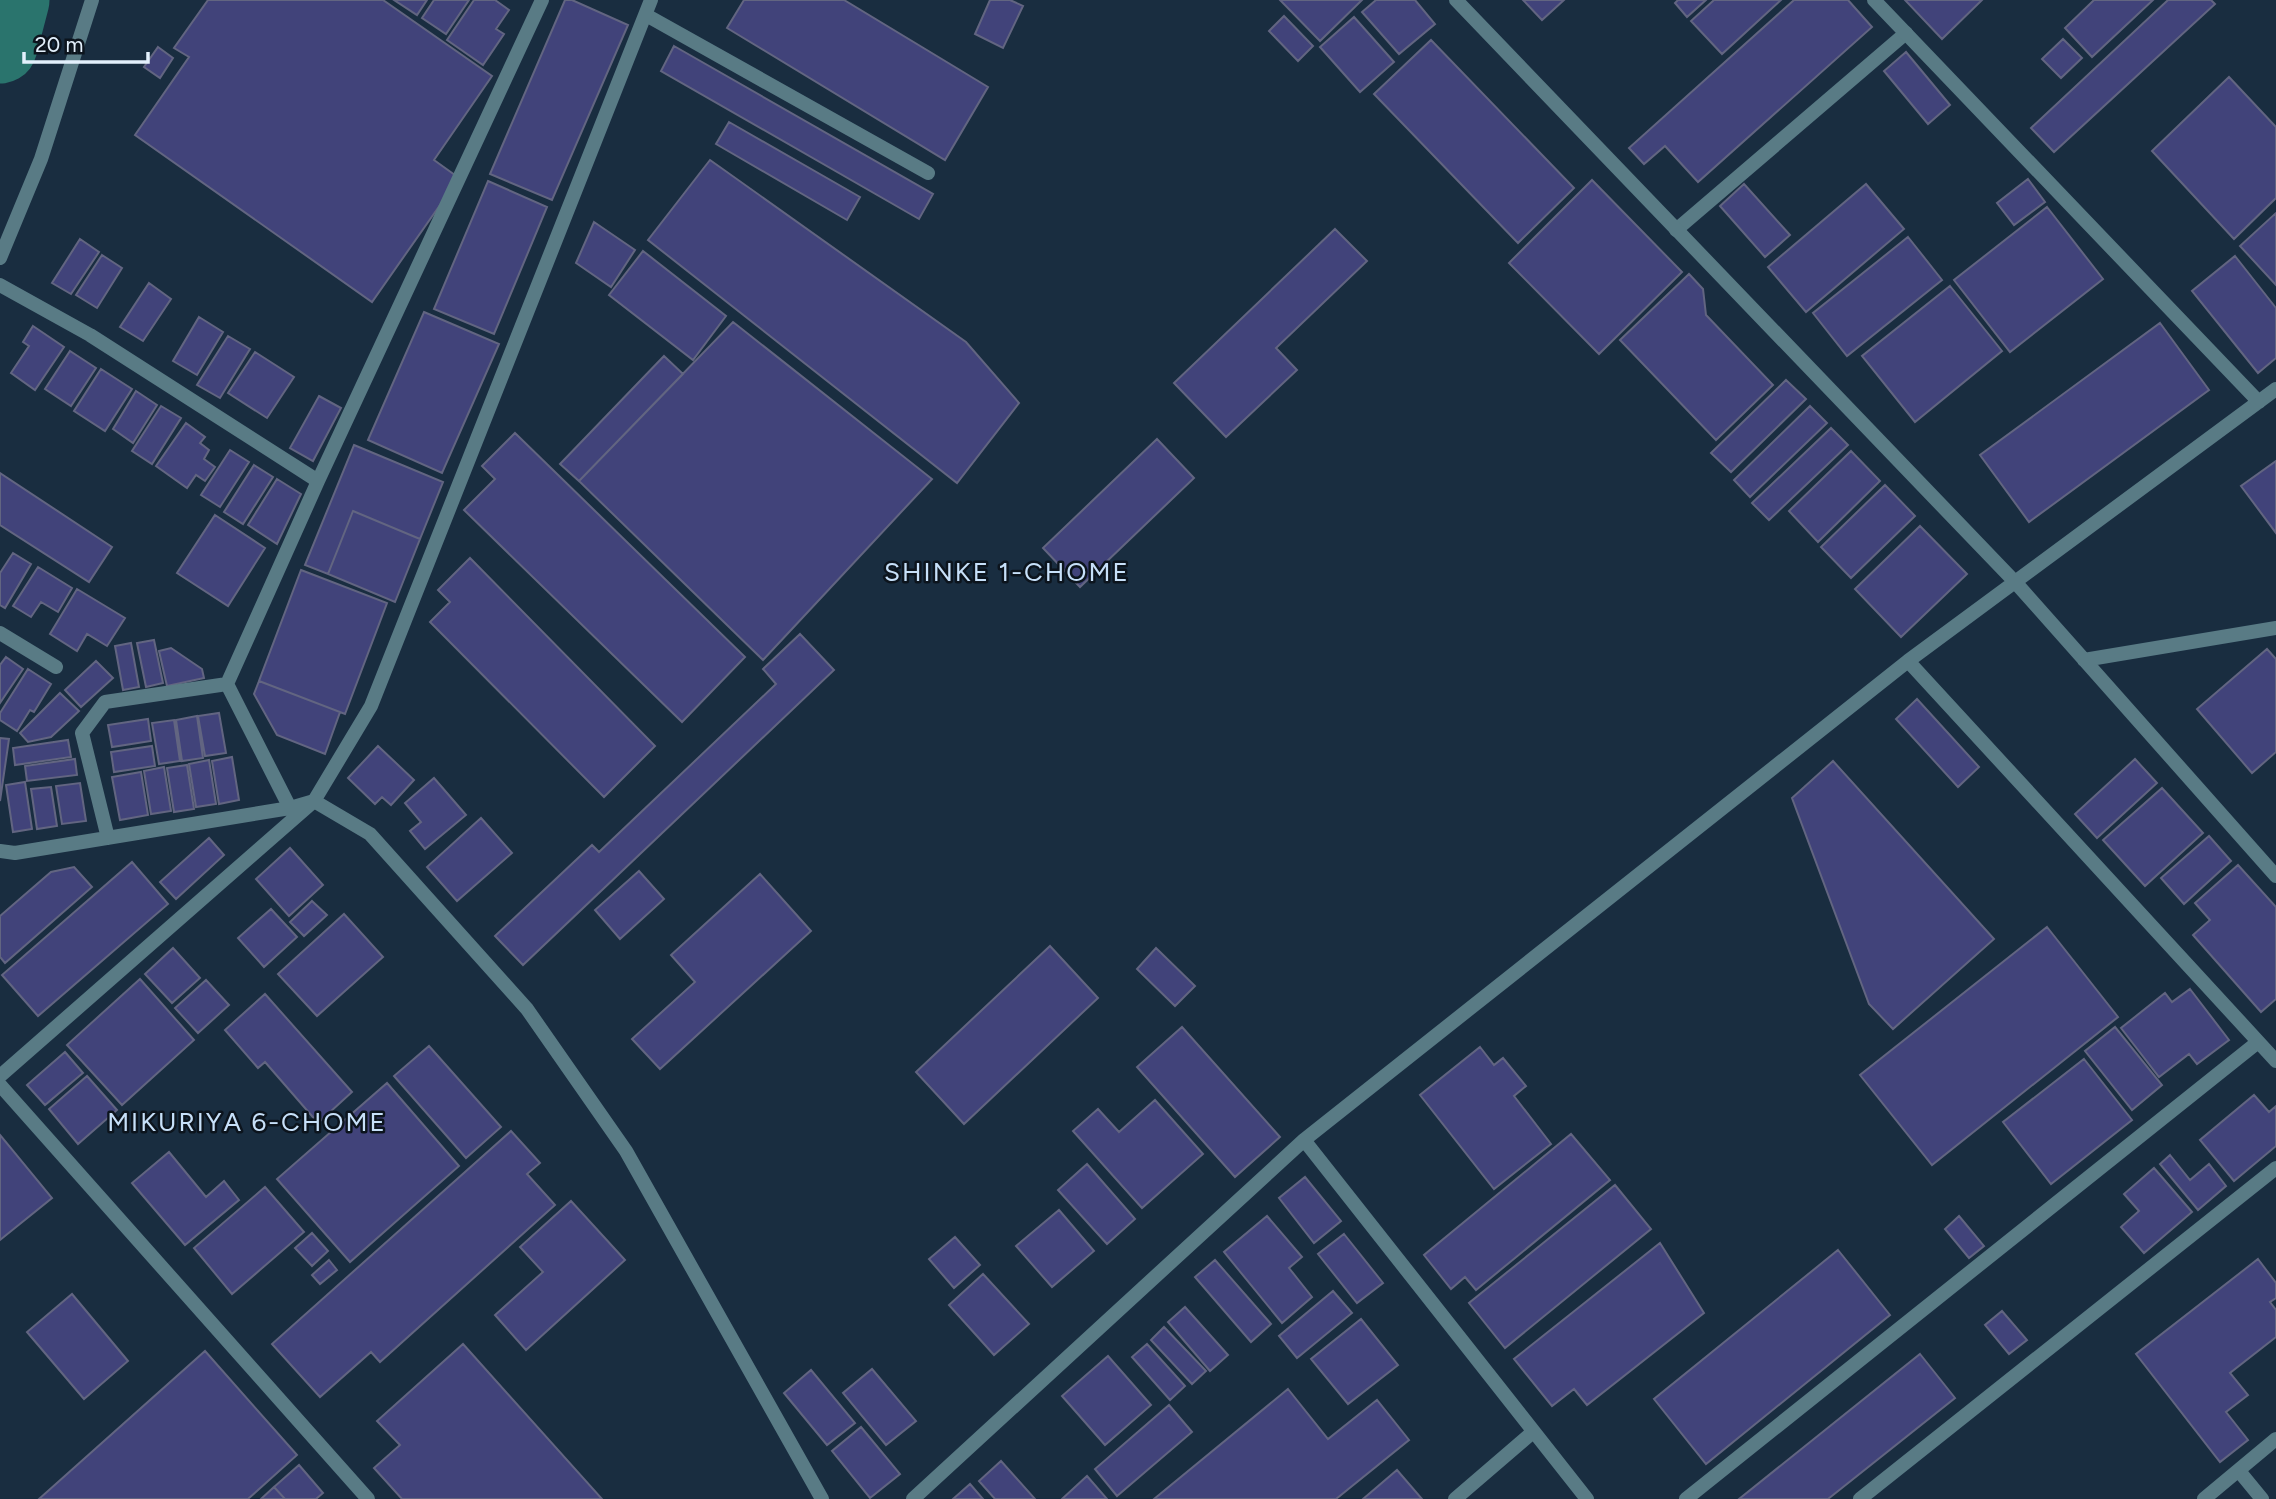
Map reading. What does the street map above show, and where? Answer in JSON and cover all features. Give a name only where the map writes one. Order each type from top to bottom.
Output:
[{"type":"street","points":[[0,258],[41,159],[92,0]]},
{"type":"street","points":[[227,684],[318,481],[542,0]]},
{"type":"street","points":[[0,1076],[314,802],[371,706],[652,0]]},
{"type":"street","points":[[1456,0],[2016,583],[2276,876]]},
{"type":"street","points":[[1874,0],[2259,401]]},
{"type":"street","points":[[646,15],[928,173]]},
{"type":"street","points":[[1676,230],[1906,33]]},
{"type":"street","points":[[0,285],[90,335],[318,481]]},
{"type":"street","points":[[913,1499],[1304,1140],[1908,661],[2276,389]]},
{"type":"street","points":[[2084,660],[2276,628]]},
{"type":"street","points":[[0,633],[56,667]]},
{"type":"street","points":[[1908,661],[2276,1061]]},
{"type":"street","points":[[227,684],[290,808]]},
{"type":"street","points":[[108,838],[82,733],[105,702],[227,684]]},
{"type":"street","points":[[0,851],[15,853],[314,802],[370,834],[527,1009],[626,1151],[822,1499]]},
{"type":"street","points":[[1686,1499],[2258,1042]]},
{"type":"street","points":[[0,1085],[368,1499]]},
{"type":"street","points":[[1304,1140],[1587,1499]]},
{"type":"street","points":[[1860,1499],[2276,1168]]},
{"type":"street","points":[[1455,1499],[1533,1433]]},
{"type":"street","points":[[2204,1499],[2276,1439]]},
{"type":"street","points":[[2239,1471],[2262,1499]]},
{"type":"building","points":[[208,0],[383,0],[492,76],[434,160],[459,178],[372,302],[135,135],[189,57],[174,48]]},
{"type":"building","points":[[394,0],[427,0],[417,15]]},
{"type":"building","points":[[434,0],[469,0],[446,34],[422,18]]},
{"type":"building","points":[[474,0],[495,0],[509,10],[496,29],[504,34],[483,65],[447,40]]},
{"type":"building","points":[[565,0],[572,0],[628,25],[552,200],[490,174]]},
{"type":"building","points":[[744,0],[844,0],[988,87],[945,160],[727,28]]},
{"type":"building","points":[[990,0],[1010,0],[1023,6],[1003,48],[975,34]]},
{"type":"building","points":[[1280,0],[1362,0],[1320,41]]},
{"type":"building","points":[[1376,0],[1415,0],[1435,24],[1399,54],[1362,12]]},
{"type":"building","points":[[1523,0],[1564,0],[1542,20]]},
{"type":"building","points":[[1678,0],[1706,0],[1687,17],[1675,3]]},
{"type":"building","points":[[1714,0],[1781,0],[1722,54],[1691,21]]},
{"type":"building","points":[[1794,0],[1848,0],[1872,27],[1698,182],[1665,146],[1644,164],[1629,148]]},
{"type":"building","points":[[1905,0],[1982,0],[1942,39]]},
{"type":"building","points":[[2094,0],[2153,0],[2092,57],[2065,28]]},
{"type":"building","points":[[2168,0],[2211,0],[2215,4],[2054,152],[2031,128]]},
{"type":"building","points":[[1284,16],[1313,46],[1298,61],[1269,31]]},
{"type":"building","points":[[1354,17],[1394,62],[1360,92],[1320,47]]},
{"type":"building","points":[[2063,39],[2082,58],[2061,78],[2042,59]]},
{"type":"building","points":[[1431,40],[1574,188],[1518,243],[1374,94]]},
{"type":"building","points":[[674,46],[933,194],[919,219],[661,71]]},
{"type":"building","points":[[158,47],[173,58],[160,78],[144,67]]},
{"type":"building","points":[[1906,52],[1950,105],[1928,124],[1884,71]]},
{"type":"building","points":[[2229,77],[2276,127],[2276,198],[2234,239],[2152,151]]},
{"type":"building","points":[[729,122],[860,197],[847,220],[716,144]]},
{"type":"building","points":[[710,160],[966,342],[1019,403],[957,483],[648,240]]},
{"type":"building","points":[[2028,179],[2045,202],[2014,225],[1997,203]]},
{"type":"building","points":[[1592,180],[1682,272],[1599,354],[1509,263]]},
{"type":"building","points":[[488,181],[547,207],[494,334],[434,309]]},
{"type":"building","points":[[1744,184],[1790,235],[1765,257],[1720,206]]},
{"type":"building","points":[[1866,184],[1904,229],[1806,312],[1768,267]]},
{"type":"building","points":[[2047,207],[2103,279],[2010,352],[1954,280]]},
{"type":"building","points":[[2276,213],[2276,285],[2240,246]]},
{"type":"building","points":[[594,222],[635,250],[611,287],[576,263]]},
{"type":"building","points":[[1335,229],[1367,261],[1276,348],[1297,370],[1226,437],[1174,383]]},
{"type":"building","points":[[1908,237],[1942,280],[1847,356],[1813,313]]},
{"type":"building","points":[[80,239],[99,252],[71,294],[52,283]]},
{"type":"building","points":[[643,251],[726,316],[693,360],[609,295]]},
{"type":"building","points":[[102,255],[122,268],[97,308],[76,295]]},
{"type":"building","points":[[2235,256],[2276,308],[2276,358],[2258,373],[2192,291]]},
{"type":"building","points":[[1689,274],[1703,289],[1706,315],[1773,385],[1716,440],[1620,340]]},
{"type":"building","points":[[149,283],[171,299],[143,341],[120,327]]},
{"type":"building","points":[[1950,286],[2002,351],[1915,422],[1862,356]]},
{"type":"building","points":[[424,312],[499,344],[442,473],[368,440]]},
{"type":"building","points":[[199,317],[223,332],[197,375],[173,361]]},
{"type":"building","points":[[733,322],[932,479],[763,660],[579,481]]},
{"type":"building","points":[[2160,323],[2209,390],[2029,522],[1980,455]]},
{"type":"building","points":[[33,326],[64,347],[35,390],[11,373],[29,346],[23,342]]},
{"type":"building","points":[[228,336],[250,349],[220,398],[197,385]]},
{"type":"building","points":[[70,351],[96,368],[71,406],[45,389]]},
{"type":"building","points":[[255,352],[294,377],[267,418],[228,393]]},
{"type":"building","points":[[664,356],[683,374],[579,481],[560,464]]},
{"type":"building","points":[[101,369],[132,389],[105,431],[74,411]]},
{"type":"building","points":[[1786,380],[1806,399],[1731,472],[1711,453]]},
{"type":"building","points":[[136,391],[157,405],[133,443],[113,429]]},
{"type":"building","points":[[319,396],[341,408],[313,461],[290,448]]},
{"type":"building","points":[[161,406],[181,418],[152,464],[132,451]]},
{"type":"building","points":[[1810,406],[1827,423],[1750,497],[1734,480]]},
{"type":"building","points":[[186,423],[205,437],[200,443],[209,450],[204,459],[215,467],[205,481],[196,475],[187,488],[156,466]]},
{"type":"building","points":[[1831,428],[1848,445],[1769,520],[1752,503]]},
{"type":"building","points":[[515,433],[745,657],[682,722],[464,510],[495,479],[482,466]]},
{"type":"building","points":[[1157,439],[1194,478],[1080,587],[1043,548]]},
{"type":"building","points":[[354,445],[443,482],[420,539],[353,511],[328,574],[305,565]]},
{"type":"building","points":[[230,450],[249,462],[220,507],[201,495]]},
{"type":"building","points":[[1851,451],[1880,481],[1818,542],[1789,511]]},
{"type":"building","points":[[2276,461],[2276,533],[2241,486]]},
{"type":"building","points":[[254,465],[273,477],[243,524],[224,512]]},
{"type":"building","points":[[0,473],[112,547],[89,582],[0,525]]},
{"type":"building","points":[[277,479],[301,494],[277,544],[248,525]]},
{"type":"building","points":[[1885,485],[1915,516],[1851,578],[1821,547]]},
{"type":"building","points":[[353,511],[420,539],[395,602],[328,574]]},
{"type":"building","points":[[215,515],[265,548],[228,606],[177,573]]},
{"type":"building","points":[[1920,526],[1967,574],[1901,637],[1855,589]]},
{"type":"building","points":[[13,553],[31,564],[5,608],[0,605],[0,573]]},
{"type":"building","points":[[470,558],[655,746],[604,797],[430,622],[450,602],[438,590]]},
{"type":"building","points":[[38,567],[72,588],[58,612],[41,602],[31,617],[13,606]]},
{"type":"building","points":[[301,570],[387,603],[345,714],[259,681]]},
{"type":"building","points":[[77,589],[125,618],[107,646],[87,634],[77,651],[50,634]]},
{"type":"building","points":[[800,634],[834,670],[523,965],[495,936],[592,845],[599,852],[776,684],[763,669]]},
{"type":"building","points":[[154,640],[163,683],[146,687],[137,643]]},
{"type":"building","points":[[131,643],[139,687],[123,690],[115,646]]},
{"type":"building","points":[[171,648],[202,669],[204,678],[167,686],[159,651]]},
{"type":"building","points":[[2267,649],[2276,659],[2276,752],[2252,773],[2197,709]]},
{"type":"building","points":[[6,657],[23,669],[0,703],[0,665]]},
{"type":"building","points":[[96,661],[113,678],[81,707],[65,690]]},
{"type":"building","points":[[28,669],[51,684],[34,712],[30,710],[17,731],[0,720],[0,713]]},
{"type":"building","points":[[259,681],[340,712],[325,754],[277,735],[254,694]]},
{"type":"building","points":[[60,693],[79,711],[51,737],[28,742],[20,733]]},
{"type":"building","points":[[1917,699],[1979,767],[1958,787],[1896,719]]},
{"type":"building","points":[[219,713],[226,753],[205,756],[198,716]]},
{"type":"building","points":[[197,716],[203,758],[182,761],[176,720]]},
{"type":"building","points":[[148,719],[151,741],[112,747],[108,725]]},
{"type":"building","points":[[174,720],[180,761],[159,764],[152,723]]},
{"type":"building","points":[[0,738],[9,739],[0,801]]},
{"type":"building","points":[[68,740],[71,757],[15,765],[13,748]]},
{"type":"building","points":[[152,746],[155,766],[114,772],[111,752]]},
{"type":"building","points":[[378,746],[414,780],[391,805],[382,797],[375,804],[348,778]]},
{"type":"building","points":[[232,757],[239,800],[219,804],[212,761]]},
{"type":"building","points":[[75,759],[77,775],[27,781],[25,766]]},
{"type":"building","points":[[2135,759],[2157,783],[2097,838],[2075,814]]},
{"type":"building","points":[[209,760],[216,804],[196,807],[189,764]]},
{"type":"building","points":[[1833,761],[1994,939],[1893,1029],[1869,1004],[1792,798]]},
{"type":"building","points":[[187,765],[194,809],[174,812],[167,768]]},
{"type":"building","points":[[164,767],[171,811],[151,814],[144,771]]},
{"type":"building","points":[[141,772],[148,815],[120,820],[112,777]]},
{"type":"building","points":[[434,778],[466,815],[425,849],[410,831],[421,822],[405,803]]},
{"type":"building","points":[[25,782],[32,829],[13,832],[6,785]]},
{"type":"building","points":[[80,783],[86,821],[62,824],[56,786]]},
{"type":"building","points":[[51,787],[57,826],[37,829],[31,789]]},
{"type":"building","points":[[2162,788],[2203,833],[2145,886],[2103,840]]},
{"type":"building","points":[[481,818],[512,853],[457,901],[427,867]]},
{"type":"building","points":[[2209,836],[2231,861],[2184,904],[2161,878]]},
{"type":"building","points":[[209,838],[224,855],[176,899],[160,882]]},
{"type":"building","points":[[290,848],[323,885],[289,916],[256,879]]},
{"type":"building","points":[[132,862],[168,904],[38,1016],[2,975]]},
{"type":"building","points":[[2238,865],[2276,907],[2276,999],[2261,1012],[2193,935],[2210,920],[2195,903]]},
{"type":"building","points":[[74,867],[92,887],[5,963],[0,957],[0,916],[51,872]]},
{"type":"building","points":[[639,871],[664,899],[620,939],[595,910]]},
{"type":"building","points":[[760,874],[811,931],[660,1069],[632,1039],[695,982],[671,955]]},
{"type":"building","points":[[312,901],[327,915],[304,936],[290,922]]},
{"type":"building","points":[[271,909],[297,937],[264,967],[238,938]]},
{"type":"building","points":[[344,914],[383,957],[317,1016],[278,974]]},
{"type":"building","points":[[2047,927],[2118,1017],[1932,1165],[1860,1075]]},
{"type":"building","points":[[1050,946],[1098,998],[964,1124],[916,1072]]},
{"type":"building","points":[[173,948],[200,978],[172,1003],[145,974]]},
{"type":"building","points":[[1156,948],[1195,986],[1175,1006],[1137,969]]},
{"type":"building","points":[[140,979],[194,1040],[122,1105],[67,1045]]},
{"type":"building","points":[[206,980],[229,1005],[198,1033],[175,1008]]},
{"type":"building","points":[[2190,989],[2229,1040],[2197,1064],[2189,1054],[2159,1077],[2121,1028],[2165,993],[2172,1002]]},
{"type":"building","points":[[265,994],[352,1092],[318,1123],[265,1062],[258,1068],[225,1030]]},
{"type":"building","points":[[1182,1027],[1280,1137],[1235,1177],[1137,1067]]},
{"type":"building","points":[[2115,1027],[2162,1085],[2132,1110],[2085,1051]]},
{"type":"building","points":[[429,1046],[501,1127],[466,1158],[394,1076]]},
{"type":"building","points":[[1480,1047],[1494,1065],[1503,1058],[1526,1086],[1514,1096],[1551,1144],[1494,1189],[1420,1095]]},
{"type":"building","points":[[65,1052],[83,1073],[45,1105],[27,1085]]},
{"type":"building","points":[[2084,1059],[2132,1120],[2051,1184],[2003,1122]]},
{"type":"building","points":[[87,1076],[117,1110],[78,1144],[49,1109]]},
{"type":"building","points":[[387,1083],[459,1166],[350,1262],[277,1179]]},
{"type":"building","points":[[2254,1095],[2269,1112],[2276,1106],[2276,1146],[2234,1181],[2200,1140]]},
{"type":"building","points":[[1155,1100],[1203,1154],[1142,1208],[1073,1131],[1098,1109],[1119,1132]]},
{"type":"building","points":[[511,1131],[540,1163],[527,1174],[555,1205],[380,1362],[371,1352],[320,1397],[272,1344]]},
{"type":"building","points":[[1571,1134],[1610,1180],[1476,1290],[1465,1277],[1451,1289],[1424,1255]]},
{"type":"building","points":[[0,1135],[52,1198],[0,1240]]},
{"type":"building","points":[[169,1152],[206,1197],[224,1181],[239,1200],[185,1245],[132,1183]]},
{"type":"building","points":[[2170,1155],[2190,1180],[2209,1164],[2226,1186],[2198,1210],[2160,1164]]},
{"type":"building","points":[[1087,1164],[1135,1219],[1107,1244],[1058,1190]]},
{"type":"building","points":[[2154,1168],[2192,1212],[2144,1253],[2121,1227],[2139,1211],[2124,1194]]},
{"type":"building","points":[[1305,1177],[1341,1221],[1314,1243],[1279,1198]]},
{"type":"building","points":[[1615,1185],[1651,1229],[1505,1348],[1469,1303]]},
{"type":"building","points":[[265,1187],[304,1232],[232,1294],[194,1248]]},
{"type":"building","points":[[571,1201],[625,1260],[526,1350],[495,1315],[543,1272],[520,1247]]},
{"type":"building","points":[[1059,1210],[1094,1251],[1052,1287],[1016,1246]]},
{"type":"building","points":[[1267,1216],[1302,1257],[1289,1268],[1312,1297],[1282,1323],[1224,1252]]},
{"type":"building","points":[[1959,1216],[1984,1246],[1969,1258],[1945,1229]]},
{"type":"building","points":[[312,1233],[328,1251],[312,1266],[295,1248]]},
{"type":"building","points":[[1344,1234],[1383,1283],[1357,1303],[1318,1254]]},
{"type":"building","points":[[955,1237],[980,1265],[954,1288],[929,1259]]},
{"type":"building","points":[[1660,1243],[1704,1313],[1587,1405],[1574,1389],[1552,1406],[1514,1359]]},
{"type":"building","points":[[1838,1250],[1890,1315],[1706,1464],[1654,1399]]},
{"type":"building","points":[[2258,1259],[2276,1283],[2276,1298],[2270,1302],[2276,1310],[2276,1337],[2230,1373],[2248,1395],[2226,1412],[2248,1440],[2220,1462],[2136,1354]]},
{"type":"building","points":[[329,1260],[337,1270],[320,1284],[312,1275]]},
{"type":"building","points":[[1215,1260],[1271,1324],[1251,1342],[1195,1277]]},
{"type":"building","points":[[983,1274],[1029,1324],[994,1355],[949,1305]]},
{"type":"building","points":[[1333,1291],[1352,1313],[1297,1358],[1279,1336]]},
{"type":"building","points":[[72,1294],[128,1361],[84,1399],[27,1332]]},
{"type":"building","points":[[1185,1307],[1228,1355],[1210,1371],[1168,1322]]},
{"type":"building","points":[[2002,1311],[2027,1340],[2009,1354],[1985,1325]]},
{"type":"building","points":[[1361,1319],[1398,1365],[1348,1404],[1311,1359]]},
{"type":"building","points":[[1164,1327],[1206,1371],[1192,1384],[1151,1340]]},
{"type":"building","points":[[463,1344],[602,1499],[402,1499],[374,1468],[400,1445],[377,1421]]},
{"type":"building","points":[[1147,1344],[1185,1386],[1170,1400],[1132,1357]]},
{"type":"building","points":[[205,1351],[297,1455],[248,1499],[39,1499]]},
{"type":"building","points":[[1920,1354],[1955,1398],[1828,1499],[1739,1499]]},
{"type":"building","points":[[1108,1356],[1151,1405],[1105,1445],[1062,1396]]},
{"type":"building","points":[[872,1369],[916,1421],[886,1445],[843,1393]]},
{"type":"building","points":[[811,1370],[855,1423],[827,1445],[784,1393]]},
{"type":"building","points":[[1288,1389],[1328,1439],[1377,1400],[1409,1440],[1336,1499],[1154,1499]]},
{"type":"building","points":[[1169,1405],[1192,1432],[1117,1496],[1095,1469]]},
{"type":"building","points":[[861,1427],[900,1474],[870,1498],[832,1451]]},
{"type":"building","points":[[1001,1461],[1035,1499],[995,1499],[979,1481]]},
{"type":"building","points":[[299,1465],[323,1493],[316,1499],[285,1499],[274,1487]]},
{"type":"building","points":[[1397,1470],[1422,1499],[1363,1499]]},
{"type":"building","points":[[1087,1476],[1107,1499],[1062,1499]]},
{"type":"building","points":[[970,1484],[983,1499],[953,1499]]},
{"type":"building","points":[[274,1487],[285,1499],[261,1499]]},
{"type":"waterway","points":[[0,46],[12,0]]},
{"type":"district","name":"SHINKE 1-CHOME","points":[[1007,572]]},
{"type":"district","name":"MIKURIYA 6-CHOME","points":[[247,1122]]}]
